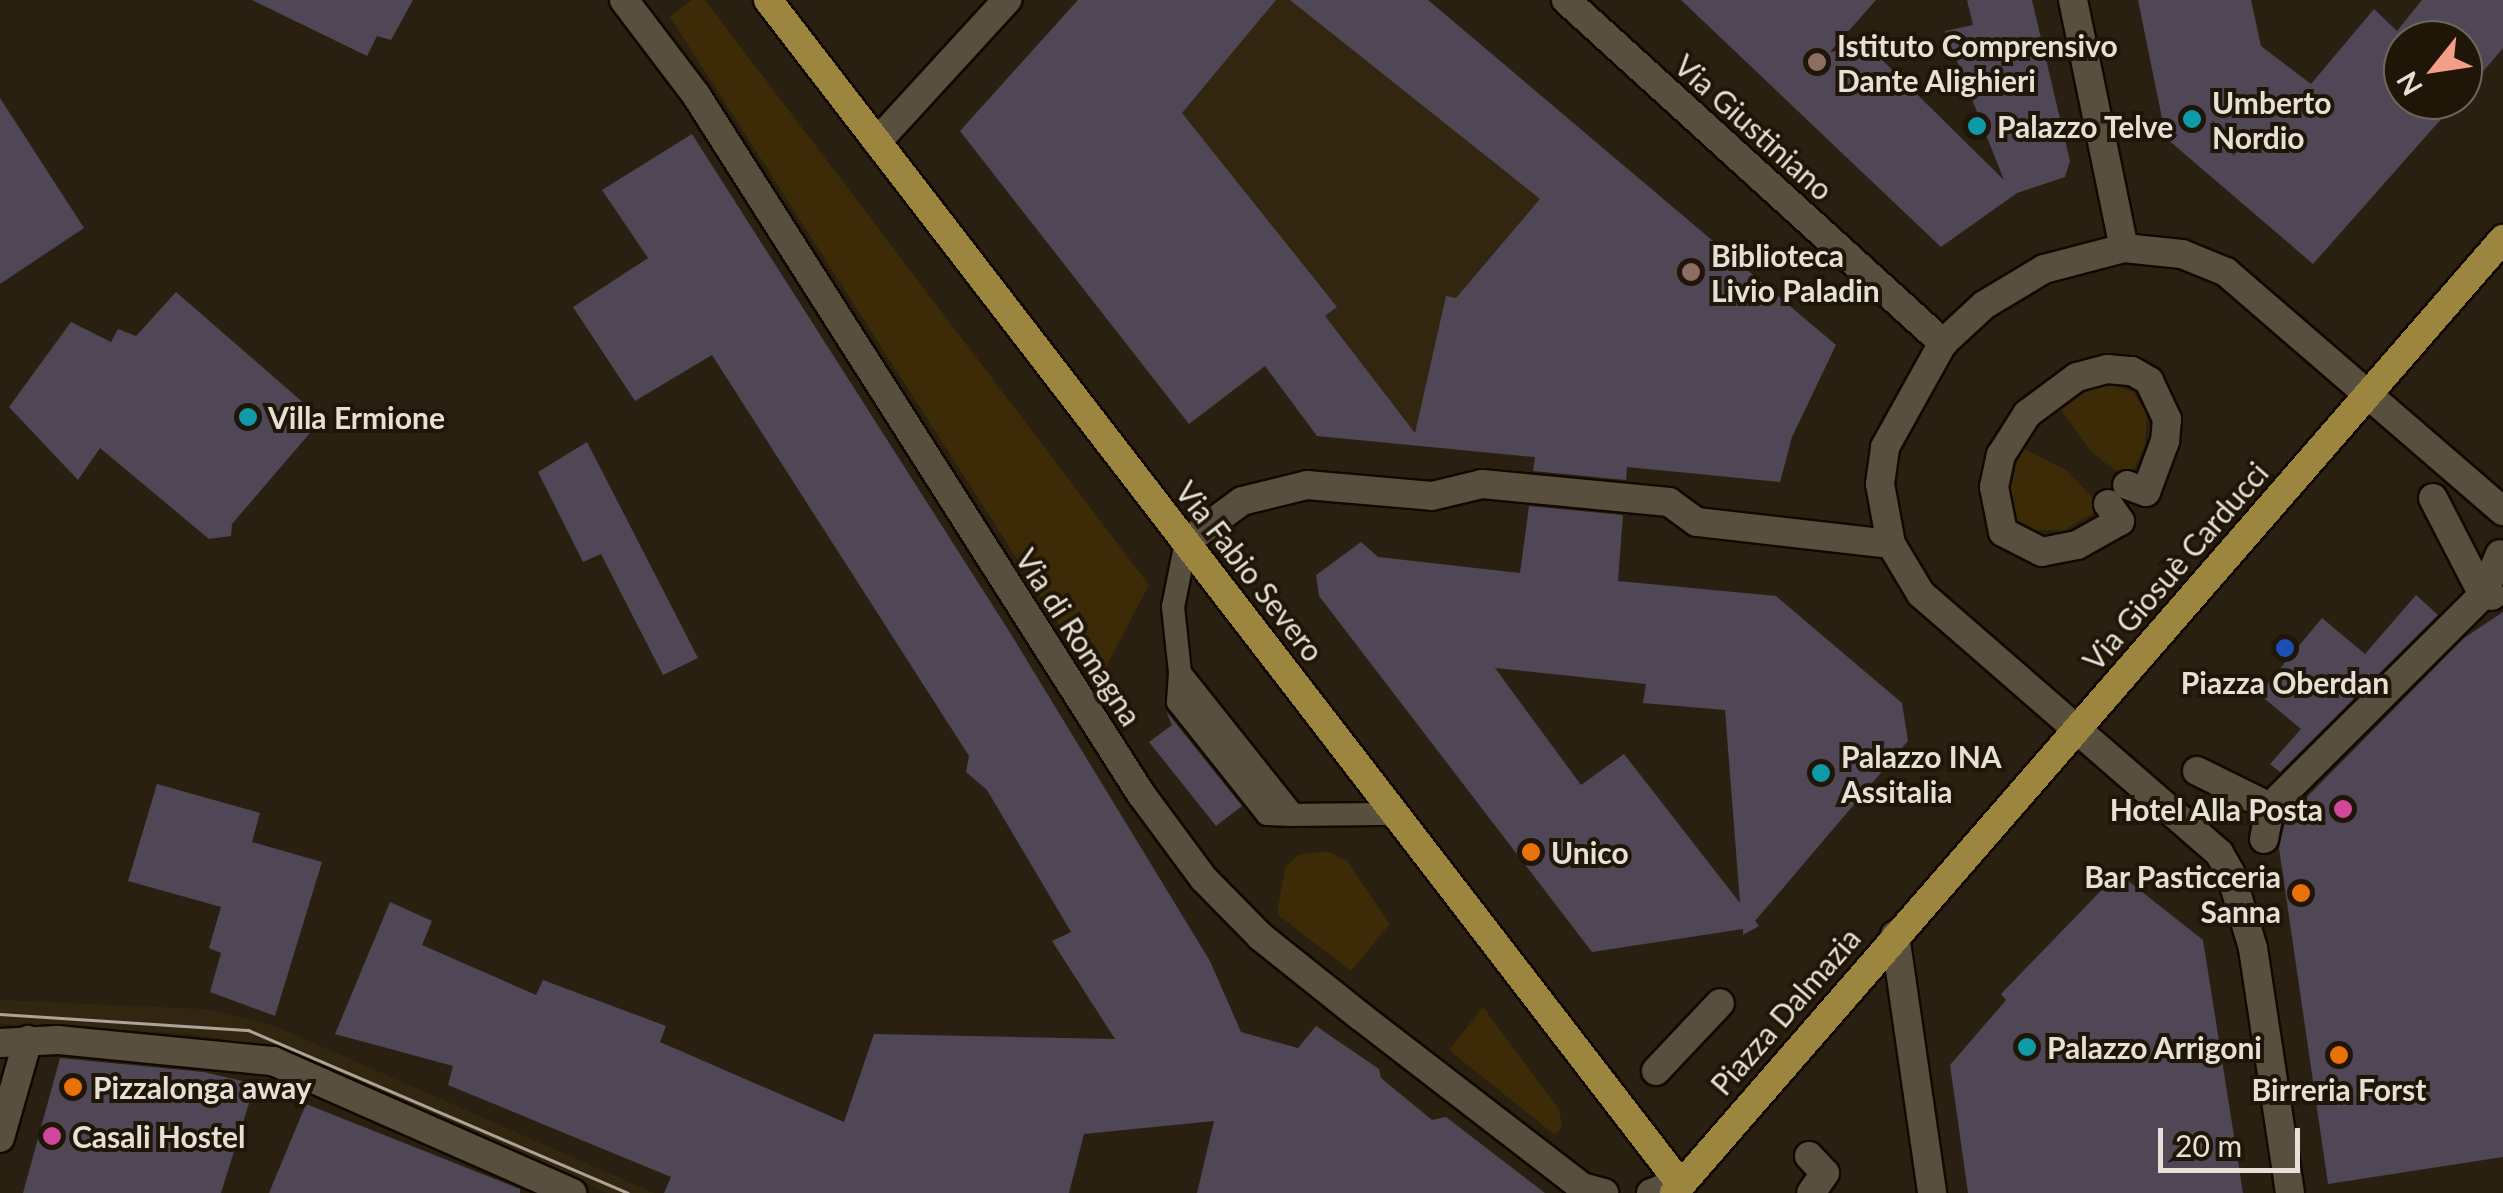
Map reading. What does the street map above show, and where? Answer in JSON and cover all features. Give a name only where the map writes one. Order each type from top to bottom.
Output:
[{"type":"main road","name":"Via Fabio Severo","points":[[768,0],[1396,814],[1676,1188]]},
{"type":"main road","name":"Via Giosuè Carducci","points":[[1895,934],[2503,239]]},
{"type":"main road","name":"Piazza Dalmazia","points":[[1676,1188],[1895,934]]},
{"type":"street","name":"Via di Romagna","points":[[624,0],[696,95],[1141,794],[1204,879],[1261,936],[1348,1006],[1582,1187],[1604,1193]]},
{"type":"street","points":[[878,142],[1007,0]]},
{"type":"street","name":"Via Giustiniano","points":[[1566,0],[1943,344]]},
{"type":"street","points":[[2073,0],[2124,248]]},
{"type":"street","points":[[2290,1193],[2243,908],[2219,853],[1920,594],[1891,544],[1880,484],[1885,448],[1943,344],[1984,305],[2044,269],[2124,248],[2182,254],[2226,272],[2370,391],[2503,512]]},
{"type":"street","points":[[2082,562],[2125,500],[2168,419],[2150,382],[2132,371],[2107,369],[2051,402],[2018,439],[1994,488],[1996,518],[2011,538],[2042,552],[2077,545],[2125,500],[2176,459]]},
{"type":"street","points":[[1186,542],[1242,501],[1307,485],[1432,496],[1482,484],[1669,502],[1696,522],[1891,544]]},
{"type":"street","points":[[2433,498],[2493,596]]},
{"type":"street","points":[[2264,840],[2270,807],[2493,596],[2500,554]]},
{"type":"street","points":[[2197,770],[2270,807]]},
{"type":"street","name":"Piazza Dalmazia","points":[[1895,934],[1932,1193]]},
{"type":"street","points":[[1656,1071],[1688,1055],[1720,1003]]},
{"type":"street","points":[[0,1138],[14,1041],[273,1061],[572,1193]]},
{"type":"street","points":[[1809,1156],[1825,1173],[1811,1193]]},
{"type":"street","points":[[1652,1193],[1676,1188]]},
{"type":"lane","points":[[1186,542],[1173,608],[1180,674],[1293,815],[1396,814]]},
{"type":"shaded area","points":[[692,0],[705,0],[1149,585],[1097,684],[670,17]]},
{"type":"shaded area","points":[[1078,0],[1428,0],[1836,345],[1792,437],[1780,482],[1317,436],[1265,366],[1189,424],[960,131]]},
{"type":"shaded area","points":[[2106,383],[2133,392],[2147,413],[2145,445],[2129,481],[2091,452],[2058,405]]},
{"type":"shaded area","points":[[2021,447],[2066,470],[2103,508],[2064,530],[2021,530],[2008,498]]},
{"type":"shaded area","points":[[1327,851],[1347,861],[1390,924],[1351,971],[1277,914],[1285,868],[1298,855]]},
{"type":"shaded area","points":[[0,1000],[206,1009],[275,1026],[654,1193],[607,1193],[269,1048],[194,1034],[0,1024]]},
{"type":"shaded area","points":[[1483,1007],[1559,1109],[1562,1127],[1555,1135],[1449,1050]]},
{"type":"building","points":[[252,0],[413,0],[391,40],[377,36],[367,56]]},
{"type":"building","points":[[1078,0],[1276,0],[1182,113],[1337,307],[1325,316],[1415,433],[1446,296],[1456,298],[1540,199],[1290,0],[1428,0],[1836,345],[1792,437],[1780,482],[1627,467],[1626,480],[1533,471],[1535,457],[1317,436],[1265,366],[1189,424],[960,131]]},
{"type":"building","points":[[1681,0],[1876,0],[1830,52],[1867,45],[2004,180],[1945,31],[1973,25],[1967,0],[2032,0],[2070,161],[2065,177],[2017,193],[1941,247]]},
{"type":"building","points":[[2138,0],[2251,0],[2261,46],[2311,84],[2374,9],[2386,20],[2383,120],[2440,120],[2313,264],[2166,138]]},
{"type":"building","points":[[2422,0],[2503,0],[2503,48],[2483,72],[2483,20],[2406,20]]},
{"type":"building","points":[[0,98],[84,228],[0,284]]},
{"type":"building","points":[[692,134],[1009,631],[1210,961],[1241,1032],[1298,1048],[1316,1026],[1379,1069],[1381,1078],[1432,1120],[1446,1117],[1545,1193],[1197,1193],[1214,1121],[1084,1134],[1069,1193],[664,1193],[671,1177],[448,1085],[453,1066],[335,1034],[390,902],[432,921],[422,945],[536,995],[543,980],[666,1026],[660,1042],[844,1122],[874,1034],[1115,1039],[1052,941],[1071,932],[987,790],[966,772],[969,756],[712,355],[635,401],[573,307],[648,258],[602,190]]},
{"type":"building","name":"Villa Ermione","points":[[176,292],[322,419],[232,524],[231,536],[209,539],[100,448],[78,480],[9,407],[71,322],[111,342],[118,329],[136,336]]},
{"type":"building","points":[[587,442],[698,658],[663,675],[601,554],[583,562],[538,472]]},
{"type":"building","points":[[1529,506],[1623,515],[1618,581],[1776,596],[1902,703],[1908,741],[1755,921],[1759,926],[1743,935],[1743,929],[1592,952],[1319,596],[1316,575],[1361,542],[1378,557],[1520,573]],"holes":[[[1495,668],[1646,684],[1643,703],[1725,710],[1740,903],[1624,754],[1581,785]]]},
{"type":"building","points":[[2416,595],[2438,615],[2280,772],[2270,764],[2301,729],[2259,694],[2322,618],[2365,654]]},
{"type":"building","points":[[2503,612],[2503,1157],[2328,1184],[2279,848],[2286,818],[2464,638]]},
{"type":"building","points":[[1166,711],[1242,806],[1216,826],[1149,742],[1172,725]]},
{"type":"building","points":[[157,784],[260,813],[252,842],[322,862],[275,1016],[210,992],[221,953],[209,948],[221,907],[128,881]]},
{"type":"building","name":"Palazzo Arrigoni","points":[[2118,873],[2203,940],[2243,1193],[1968,1193],[1950,1065],[2006,1000],[2001,994]]},
{"type":"building","points":[[60,1058],[204,1072],[255,1084],[221,1193],[23,1193]]},
{"type":"building","points":[[306,1104],[520,1189],[520,1193],[269,1193]]},
{"type":"tram line","points":[[0,1014],[248,1030],[628,1193]]},
{"type":"place","name":"Istituto Comprensivo Dante Alighieri","points":[[1817,62]]},
{"type":"place","name":"Umberto Nordio","points":[[2192,119]]},
{"type":"place","name":"Palazzo Telve","points":[[1977,126]]},
{"type":"place","name":"Biblioteca Livio Paladin","points":[[1691,272]]},
{"type":"place","name":"Villa Ermione","points":[[248,417]]},
{"type":"place","name":"Piazza Oberdan","points":[[2285,648]]},
{"type":"place","name":"Palazzo INA Assitalia","points":[[1821,773]]},
{"type":"place","name":"Hotel Alla Posta","points":[[2343,809]]},
{"type":"place","name":"Unico","points":[[1531,852]]},
{"type":"place","name":"Bar Pasticceria Sanna","points":[[2301,893]]},
{"type":"place","name":"Palazzo Arrigoni","points":[[2027,1047]]},
{"type":"place","name":"Birreria Forst","points":[[2339,1055]]},
{"type":"place","name":"Pizzalonga away","points":[[73,1087]]},
{"type":"place","name":"Casali Hostel","points":[[52,1136]]}]
